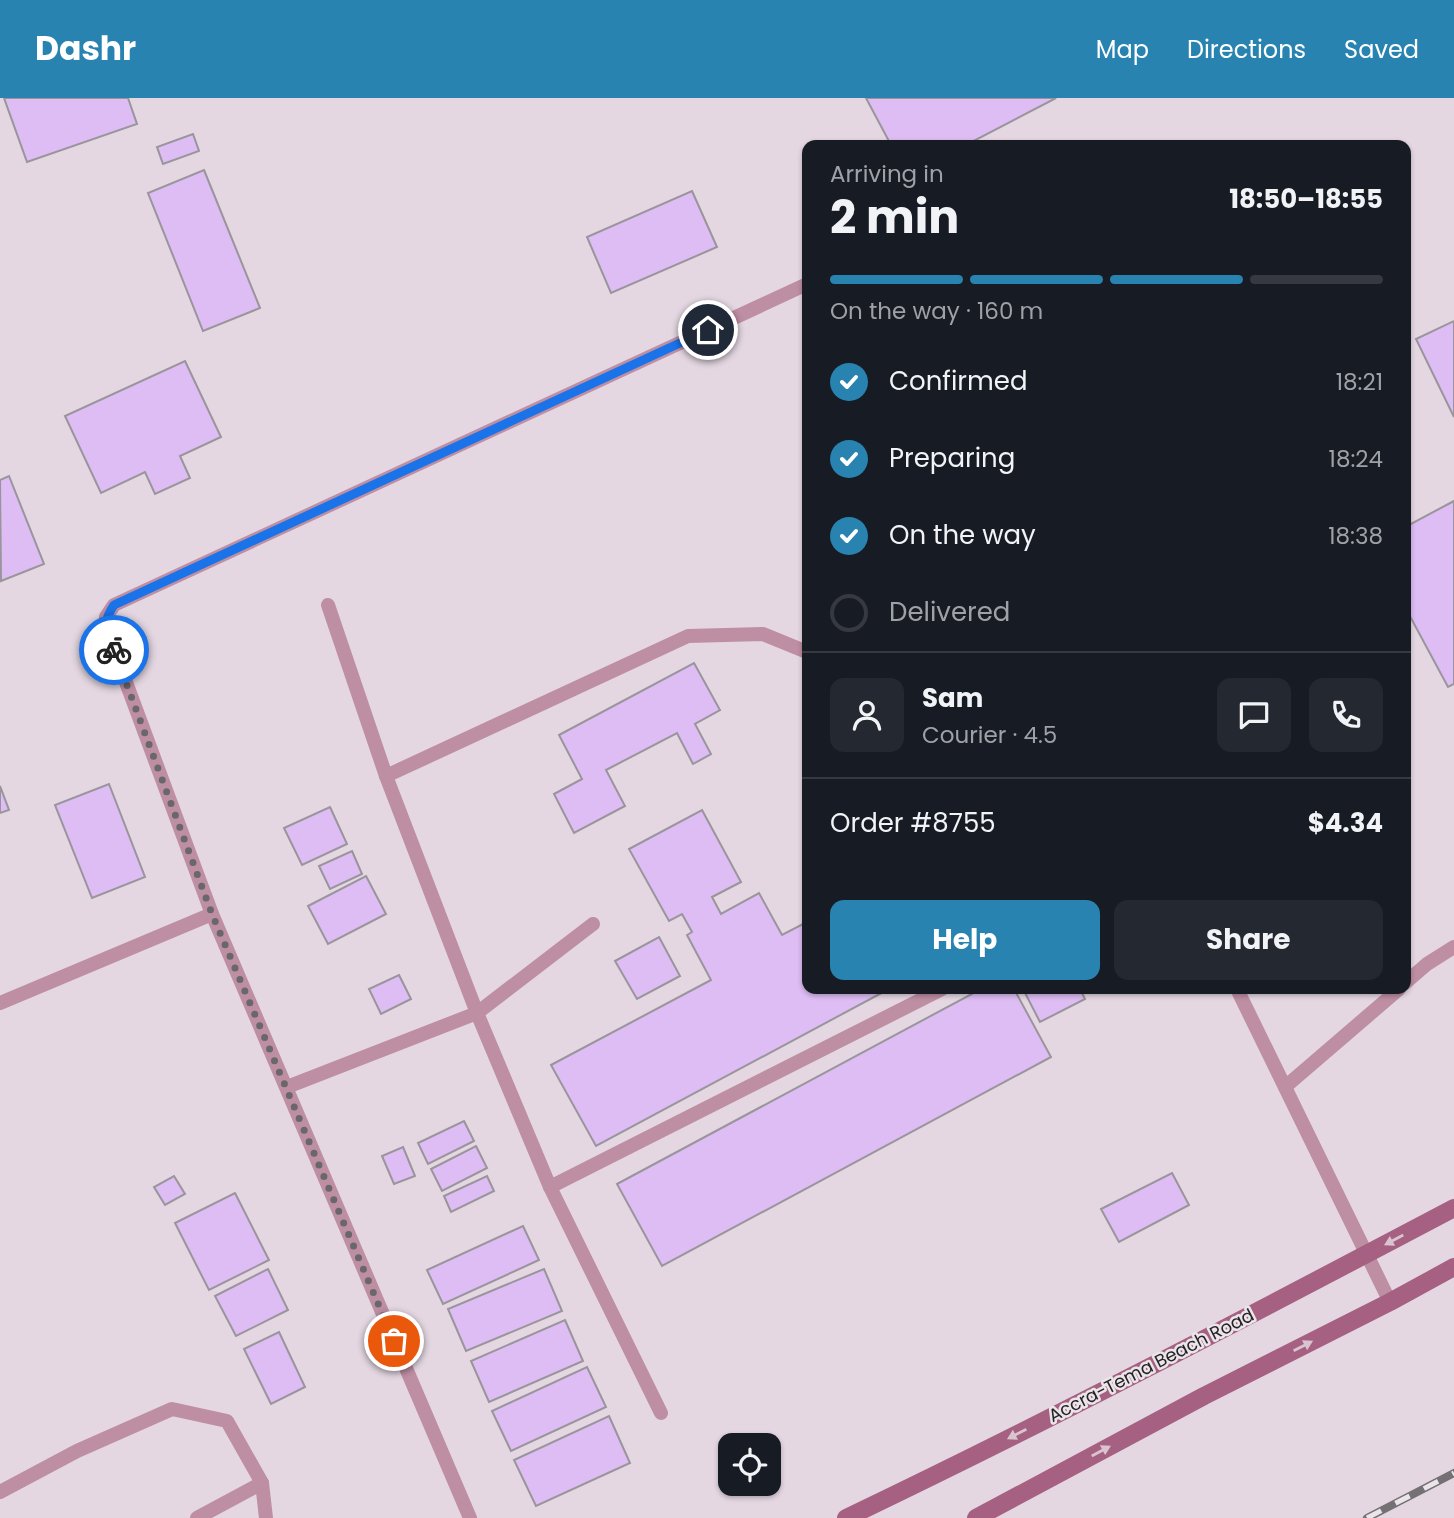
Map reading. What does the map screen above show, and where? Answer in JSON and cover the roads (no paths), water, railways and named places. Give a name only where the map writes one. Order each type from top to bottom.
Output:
[{"type":"main road","name":"Accra-Tema Beach Road","points":[[846,1518],[1172,1356],[1454,1208]]},
{"type":"main road","points":[[976,1518],[1454,1267]]},
{"type":"lane","points":[[470,1518],[212,914],[107,631],[106,617],[114,605],[802,286]]},
{"type":"lane","points":[[328,605],[386,776],[477,1013],[550,1187],[660,1413]]},
{"type":"lane","points":[[386,776],[688,636],[763,634],[802,650]]},
{"type":"lane","points":[[0,1003],[212,914]]},
{"type":"lane","points":[[287,1087],[477,1013],[593,924]]},
{"type":"lane","points":[[1411,978],[1454,947]]},
{"type":"lane","points":[[550,1187],[932,994]]},
{"type":"lane","points":[[1239,994],[1390,1302]]},
{"type":"lane","points":[[1285,1087],[1393,994]]},
{"type":"lane","points":[[0,1492],[77,1451],[172,1409],[227,1421],[262,1483],[266,1518]]},
{"type":"lane","points":[[197,1518],[262,1483]]},
{"type":"railway","points":[[1367,1518],[1454,1473]]}]
